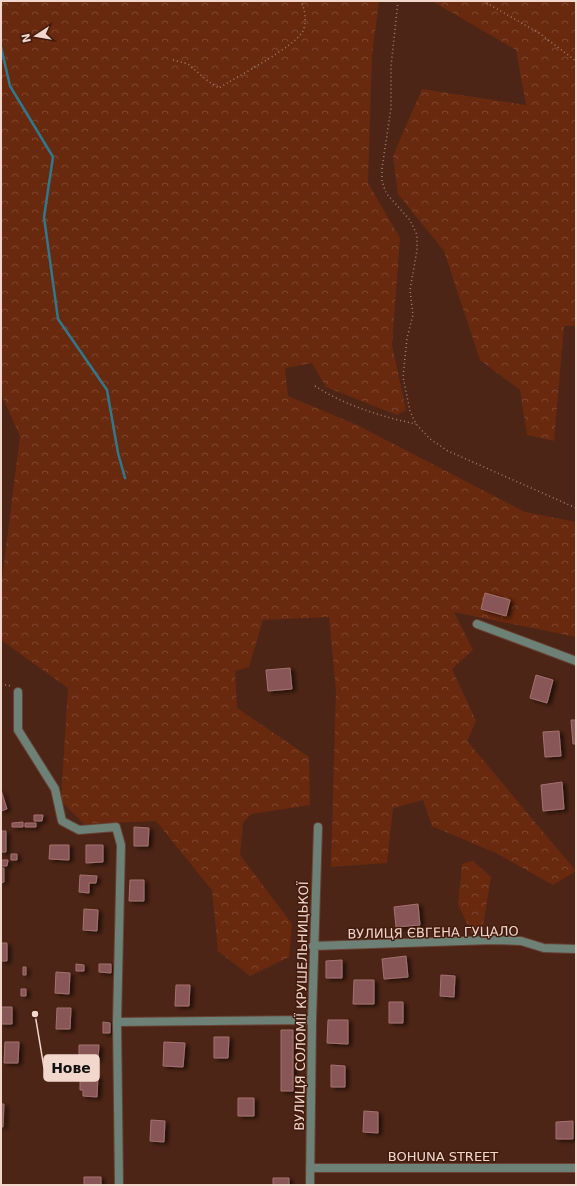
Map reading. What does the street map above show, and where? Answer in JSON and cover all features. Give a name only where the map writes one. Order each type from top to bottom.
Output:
[{"type":"street","points":[[477,624],[576,661]]},
{"type":"street","points":[[18,692],[18,730],[55,789],[62,821],[80,830],[116,827],[121,845],[117,1022],[119,1185]]},
{"type":"street","name":"ВУЛИЦЯ СОЛОМІЇ КРУШЕЛЬНИЦЬКОЇ","points":[[310,1185],[312,1020],[318,827]]},
{"type":"street","name":"ВУЛИЦЯ ЄВГЕНА ГУЦАЛО","points":[[314,946],[492,940],[521,941],[544,948],[576,949]]},
{"type":"street","points":[[117,1022],[312,1020]]},
{"type":"street","name":"BOHUNA STREET","points":[[310,1168],[576,1168]]},
{"type":"path","points":[[173,60],[188,64],[209,82],[219,88],[291,44],[303,31],[306,12],[301,1]]},
{"type":"path","points":[[398,1],[391,66],[390,108],[382,168],[382,181],[386,193],[410,220],[417,235],[417,250],[410,290],[413,315],[407,338],[403,377],[409,406],[416,424],[430,439],[448,451],[576,508]]},
{"type":"path","points":[[483,1],[539,33],[576,61]]},
{"type":"path","points":[[315,386],[333,398],[402,421],[416,424]]},
{"type":"path","points":[[1,684],[10,686],[18,692]]},
{"type":"green space","points":[[1,1],[379,1],[372,55],[368,183],[400,238],[392,345],[406,410],[397,415],[326,387],[312,363],[285,368],[288,396],[357,425],[525,512],[576,522],[576,637],[454,612],[473,650],[452,669],[476,721],[467,741],[576,871],[553,885],[496,853],[432,826],[423,800],[393,808],[387,863],[331,867],[336,690],[329,617],[263,620],[249,667],[235,671],[237,708],[309,757],[310,805],[251,814],[243,823],[240,855],[292,924],[289,957],[250,976],[218,951],[212,890],[156,821],[84,824],[61,801],[68,688],[1,640],[1,587],[20,436],[1,394]]},
{"type":"green space","points":[[432,1],[576,1],[576,326],[564,326],[554,441],[527,435],[520,390],[480,360],[444,251],[398,194],[393,156],[422,89],[526,105],[516,50]]},
{"type":"green space","points":[[473,861],[491,877],[482,931],[472,934],[458,904],[462,864]]},
{"type":"building","points":[[485,593],[510,600],[506,616],[481,609]]},
{"type":"building","points":[[290,668],[292,689],[268,691],[266,670]]},
{"type":"building","points":[[536,675],[553,680],[547,703],[530,698]]},
{"type":"building","points":[[571,720],[576,720],[576,744],[573,744]]},
{"type":"building","points":[[559,731],[561,756],[545,757],[543,732]]},
{"type":"building","points":[[562,782],[564,809],[543,811],[541,785]]},
{"type":"building","points":[[1,790],[7,809],[1,811]]},
{"type":"building","points":[[34,815],[43,815],[42,821],[34,821]]},
{"type":"building","points":[[23,822],[23,827],[12,827],[12,823]]},
{"type":"building","points":[[25,823],[36,823],[36,827],[25,827]]},
{"type":"building","points":[[134,827],[149,828],[148,846],[134,846]]},
{"type":"building","points":[[1,831],[6,831],[6,852],[1,852]]},
{"type":"building","points":[[50,845],[69,845],[69,860],[49,859]]},
{"type":"building","points":[[86,845],[103,845],[103,862],[86,863]]},
{"type":"building","points":[[11,854],[17,854],[17,860],[11,860]]},
{"type":"building","points":[[1,860],[8,860],[7,866],[1,866]]},
{"type":"building","points":[[1,868],[4,868],[4,882],[1,883]]},
{"type":"building","points":[[80,875],[97,876],[96,883],[89,883],[89,893],[79,892]]},
{"type":"building","points":[[130,880],[144,880],[144,901],[129,901]]},
{"type":"building","points":[[418,904],[420,925],[396,927],[394,907]]},
{"type":"building","points":[[84,909],[98,910],[97,931],[83,930]]},
{"type":"building","points":[[1,943],[7,943],[7,961],[1,961]]},
{"type":"building","points":[[406,956],[408,977],[384,979],[382,959]]},
{"type":"building","points":[[342,960],[342,978],[326,978],[326,961]]},
{"type":"building","points":[[76,964],[84,965],[84,971],[76,971]]},
{"type":"building","points":[[99,964],[111,964],[111,973],[99,972]]},
{"type":"building","points":[[23,967],[26,967],[26,975],[23,975]]},
{"type":"building","points":[[56,972],[70,973],[69,994],[55,993]]},
{"type":"building","points":[[441,975],[455,976],[454,997],[440,996]]},
{"type":"building","points":[[354,980],[374,980],[374,1004],[353,1004]]},
{"type":"building","points":[[176,985],[190,985],[189,1006],[175,1006]]},
{"type":"building","points":[[21,989],[26,989],[26,996],[21,996]]},
{"type":"building","points":[[389,1002],[403,1002],[403,1023],[389,1023]]},
{"type":"building","points":[[1,1007],[12,1007],[12,1024],[1,1024]]},
{"type":"building","points":[[57,1008],[71,1008],[70,1029],[56,1029]]},
{"type":"building","points":[[328,1020],[348,1020],[348,1044],[327,1043]]},
{"type":"building","points":[[103,1022],[110,1023],[110,1033],[103,1033]]},
{"type":"building","points":[[281,1030],[293,1030],[293,1091],[281,1091]]},
{"type":"building","points":[[214,1037],[229,1037],[228,1058],[214,1058]]},
{"type":"building","points":[[5,1042],[19,1042],[18,1063],[4,1063]]},
{"type":"building","points":[[164,1042],[185,1043],[183,1067],[163,1066]]},
{"type":"building","points":[[79,1045],[99,1045],[98,1060],[79,1060]]},
{"type":"building","points":[[331,1065],[345,1066],[345,1087],[331,1087]]},
{"type":"building","points":[[80,1075],[98,1076],[97,1097],[83,1096],[83,1090],[80,1090]]},
{"type":"building","points":[[238,1098],[254,1098],[254,1116],[238,1116]]},
{"type":"building","points":[[1,1104],[4,1104],[3,1127],[1,1127]]},
{"type":"building","points":[[364,1111],[378,1112],[378,1133],[363,1132]]},
{"type":"building","points":[[151,1120],[165,1121],[164,1142],[150,1141]]},
{"type":"building","points":[[573,1121],[573,1139],[556,1139],[556,1122]]},
{"type":"building","points":[[84,1177],[101,1177],[101,1185],[84,1185]]},
{"type":"building","points":[[273,1178],[289,1178],[289,1185],[273,1185]]},
{"type":"waterway","points":[[1,47],[10,86],[53,157],[44,217],[58,319],[107,390],[118,453],[125,478]]},
{"type":"place","name":"Нове","points":[[35,1014]]}]
